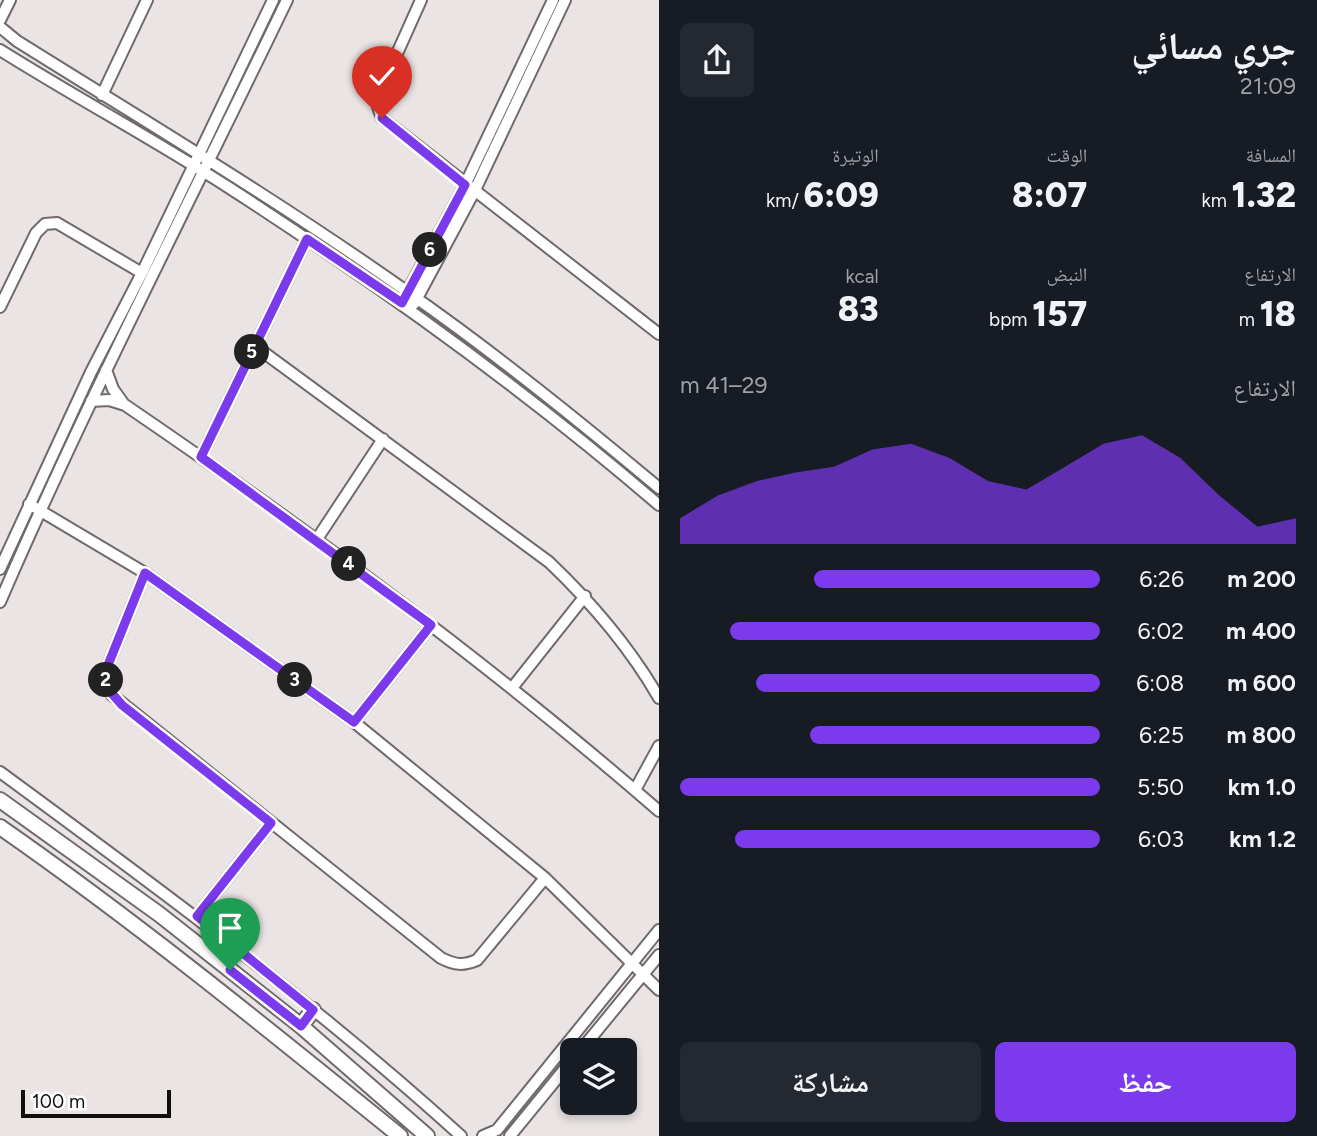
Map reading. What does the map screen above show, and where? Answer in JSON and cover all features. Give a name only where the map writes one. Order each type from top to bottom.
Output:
[{"type":"street","points":[[0,20],[10,0]]},
{"type":"street","points":[[102,94],[147,0]]},
{"type":"street","points":[[0,569],[91,372],[142,273],[273,0]]},
{"type":"street","points":[[0,602],[91,401],[287,0]]},
{"type":"street","points":[[421,0],[377,96],[377,107],[382,118],[659,334]]},
{"type":"street","points":[[469,188],[553,0]]},
{"type":"street","points":[[406,306],[565,0]]},
{"type":"street","points":[[0,27],[17,41],[209,161],[412,295],[582,424],[659,488]]},
{"type":"street","points":[[0,50],[204,172],[406,306],[591,446],[659,505]]},
{"type":"street","points":[[0,307],[36,233],[51,222],[63,226],[142,273]]},
{"type":"street","points":[[201,457],[307,239]]},
{"type":"street","points":[[255,346],[549,562],[585,596],[633,656],[659,698]]},
{"type":"street","points":[[106,370],[113,389],[125,405]]},
{"type":"street","points":[[91,401],[109,400],[125,405],[317,540],[512,688],[659,811]]},
{"type":"street","points":[[317,540],[383,439]]},
{"type":"street","points":[[29,504],[145,573],[354,722],[545,877],[659,990]]},
{"type":"street","points":[[145,573],[106,670],[108,689],[122,705],[441,958],[452,964],[465,965],[477,960],[545,877]]},
{"type":"street","points":[[512,688],[585,596]]},
{"type":"street","points":[[354,722],[431,625]]},
{"type":"street","points":[[635,790],[659,746]]},
{"type":"street","points":[[0,772],[197,916],[390,1072],[461,1136]]},
{"type":"street","points":[[0,803],[23,816],[159,914],[301,1026],[427,1136]]},
{"type":"street","points":[[23,816],[6,831],[186,963],[400,1136]]},
{"type":"street","points":[[197,916],[271,823]]},
{"type":"street","points":[[483,1136],[497,1129],[659,930]]},
{"type":"street","points":[[591,1038],[642,975],[657,962],[641,952]]},
{"type":"street","points":[[301,1026],[313,1010]]},
{"type":"street","points":[[510,1136],[560,1075]]},
{"type":"route","points":[[230,970],[301,1026],[313,1010],[197,916],[271,823],[122,705],[108,689],[106,670],[145,573],[354,722],[431,625],[201,457],[307,239],[402,303],[465,185],[382,118]]}]
